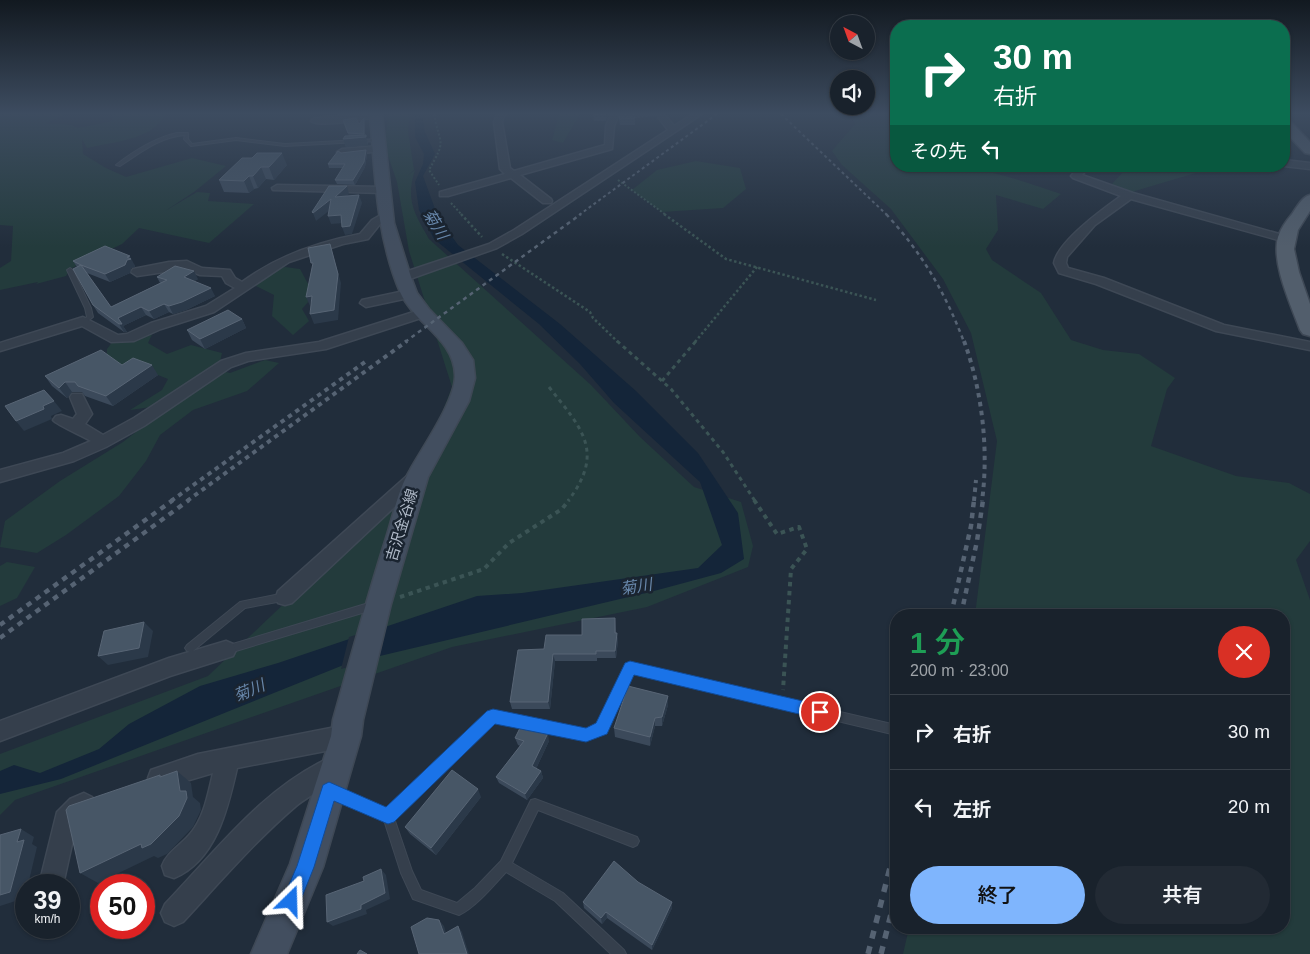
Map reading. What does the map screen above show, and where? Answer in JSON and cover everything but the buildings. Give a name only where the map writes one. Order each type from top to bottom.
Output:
[{"type":"main road","name":"吉沢金谷線","points":[[270,954],[306,867],[340,753],[378,606],[417,477],[459,401],[465,378],[463,360],[453,343],[423,313],[406,286],[386,216],[381,159]]},
{"type":"main road","points":[[1310,200],[1286,238],[1285,254],[1310,330]]},
{"type":"street","points":[[503,159],[505,169],[547,201]]},
{"type":"street","points":[[444,194],[570,159]]},
{"type":"street","points":[[366,303],[406,286],[446,261],[493,246],[518,232],[629,159]]},
{"type":"street","points":[[1290,164],[1310,166]]},
{"type":"street","points":[[1080,172],[1076,176],[1129,195],[1286,238]]},
{"type":"street","points":[[277,188],[384,190]]},
{"type":"street","points":[[1129,195],[1091,223],[1061,256],[1062,270],[1100,281],[1222,328],[1310,346]]},
{"type":"street","points":[[2,347],[84,322],[116,338],[129,338],[156,326],[210,309],[285,260],[340,241],[364,237],[376,222],[386,216]]},
{"type":"street","points":[[137,272],[169,266],[187,265],[200,271],[226,273],[230,280],[243,288]]},
{"type":"street","points":[[0,476],[68,457],[103,442],[139,422],[226,364],[246,357],[321,346],[423,313]]},
{"type":"street","points":[[76,426],[84,414],[77,397]]},
{"type":"street","points":[[61,420],[76,426],[103,442]]},
{"type":"street","points":[[284,597],[417,477]]},
{"type":"street","points":[[0,731],[169,667],[226,650]]},
{"type":"street","points":[[143,784],[198,764],[228,759],[340,753]]},
{"type":"street","points":[[174,913],[261,820],[340,753]]},
{"type":"street","points":[[174,866],[199,842],[216,809],[228,759]]},
{"type":"street","points":[[53,874],[65,820],[78,807],[106,797]]},
{"type":"lane","points":[[118,166],[129,159]]},
{"type":"lane","points":[[70,270],[88,308],[90,317],[84,322]]},
{"type":"lane","points":[[190,648],[243,606],[284,597]]},
{"type":"lane","points":[[226,650],[378,606]]},
{"type":"lane","points":[[388,816],[493,716],[586,735],[602,729],[630,668],[890,729]]},
{"type":"lane","points":[[340,753],[388,816],[407,873],[418,896],[459,909],[479,892],[504,865],[535,804],[633,841]]},
{"type":"lane","points":[[504,865],[559,897],[620,954]]},
{"type":"path","points":[[435,159],[429,170],[444,194],[476,233],[535,278],[590,312],[593,318],[662,381],[724,452],[729,464],[776,534],[799,527],[806,549],[791,569],[782,703]]},
{"type":"path","points":[[608,172],[726,259],[876,300]]},
{"type":"path","points":[[662,381],[757,267]]},
{"type":"path","points":[[378,606],[484,569],[509,543],[562,509],[573,495],[578,488],[584,470],[588,449],[581,428],[549,387]]},
{"type":"green space","points":[[0,159],[90,159],[126,177],[194,159],[226,166],[194,192],[165,211],[197,192],[210,193],[208,201],[254,204],[209,243],[139,228],[122,244],[70,269],[66,276],[36,284],[38,282],[0,290],[0,268],[11,261],[13,226],[0,225]]},
{"type":"green space","points":[[389,159],[412,159],[414,170],[408,175],[415,170],[411,199],[416,214],[429,239],[591,385],[640,437],[694,487],[741,502],[753,546],[748,567],[647,607],[452,647],[15,800],[0,815],[0,754],[208,676],[417,477],[452,387],[409,251],[397,182]]},
{"type":"green space","points":[[837,159],[890,159],[890,172],[989,172],[1061,194],[1043,209],[996,195],[998,230],[986,249],[992,260],[1041,293],[1071,340],[1103,350],[1139,354],[1175,378],[1167,389],[1151,446],[1236,476],[1289,483],[1310,494],[1310,541],[1296,560],[1310,600],[1310,954],[903,954],[908,934],[1290,934],[1290,609],[976,609],[997,441],[971,333],[943,279],[891,209],[842,165]]},
{"type":"green space","points":[[696,161],[740,168],[746,189],[723,208],[662,212],[632,190],[657,170]]},
{"type":"green space","points":[[1123,172],[1199,172],[1135,191],[1131,194],[1109,187]]},
{"type":"green space","points":[[285,267],[300,269],[314,295],[302,309],[309,321],[293,335],[272,316],[274,295],[256,286],[269,274]]},
{"type":"green space","points":[[156,326],[148,343],[167,354],[191,345],[222,353],[218,370],[230,373],[265,360],[279,363],[247,391],[193,410],[160,435],[146,461],[119,496],[66,535],[37,553],[0,547],[5,521],[60,481],[123,442],[172,404],[130,410],[162,390],[168,379],[136,371],[107,360],[107,349],[113,341]]},
{"type":"green space","points":[[7,562],[35,567],[17,598],[0,606],[0,566]]},
{"type":"water","name":"菊川","points":[[424,159],[433,159],[423,176],[438,217],[458,245],[560,324],[636,391],[698,453],[738,513],[744,559],[721,573],[654,591],[346,664],[61,779],[0,794],[0,771],[14,765],[40,773],[99,749],[129,724],[200,686],[278,663],[477,596],[522,593],[698,568],[722,545],[700,482],[614,403],[580,364],[539,324],[434,239],[419,210],[415,182]]},
{"type":"pier","points":[[387,625],[379,659],[341,669],[349,637]]},
{"type":"railway","points":[[579,215],[656,159]]},
{"type":"railway","points":[[828,159],[886,214]]},
{"type":"railway","points":[[405,342],[581,214]]},
{"type":"railway","points":[[886,214],[911,243],[931,274],[949,306],[964,342]]},
{"type":"railway","points":[[187,501],[407,341]]},
{"type":"railway","points":[[964,341],[975,379],[982,420],[985,461],[982,501]]},
{"type":"railway","points":[[171,501],[365,362]]},
{"type":"railway","points":[[974,501],[976,480]]},
{"type":"railway","points":[[0,625],[173,500]]},
{"type":"railway","points":[[0,638],[189,500]]},
{"type":"railway","points":[[952,609],[971,526],[974,500]]},
{"type":"railway","points":[[962,609],[977,541],[983,500]]},
{"type":"railway","points":[[868,954],[890,868]]},
{"type":"railway","points":[[881,954],[890,918]]},
{"type":"route","points":[[291,901],[306,867],[329,790],[388,816],[493,716],[586,735],[602,729],[630,668],[820,712]]}]
